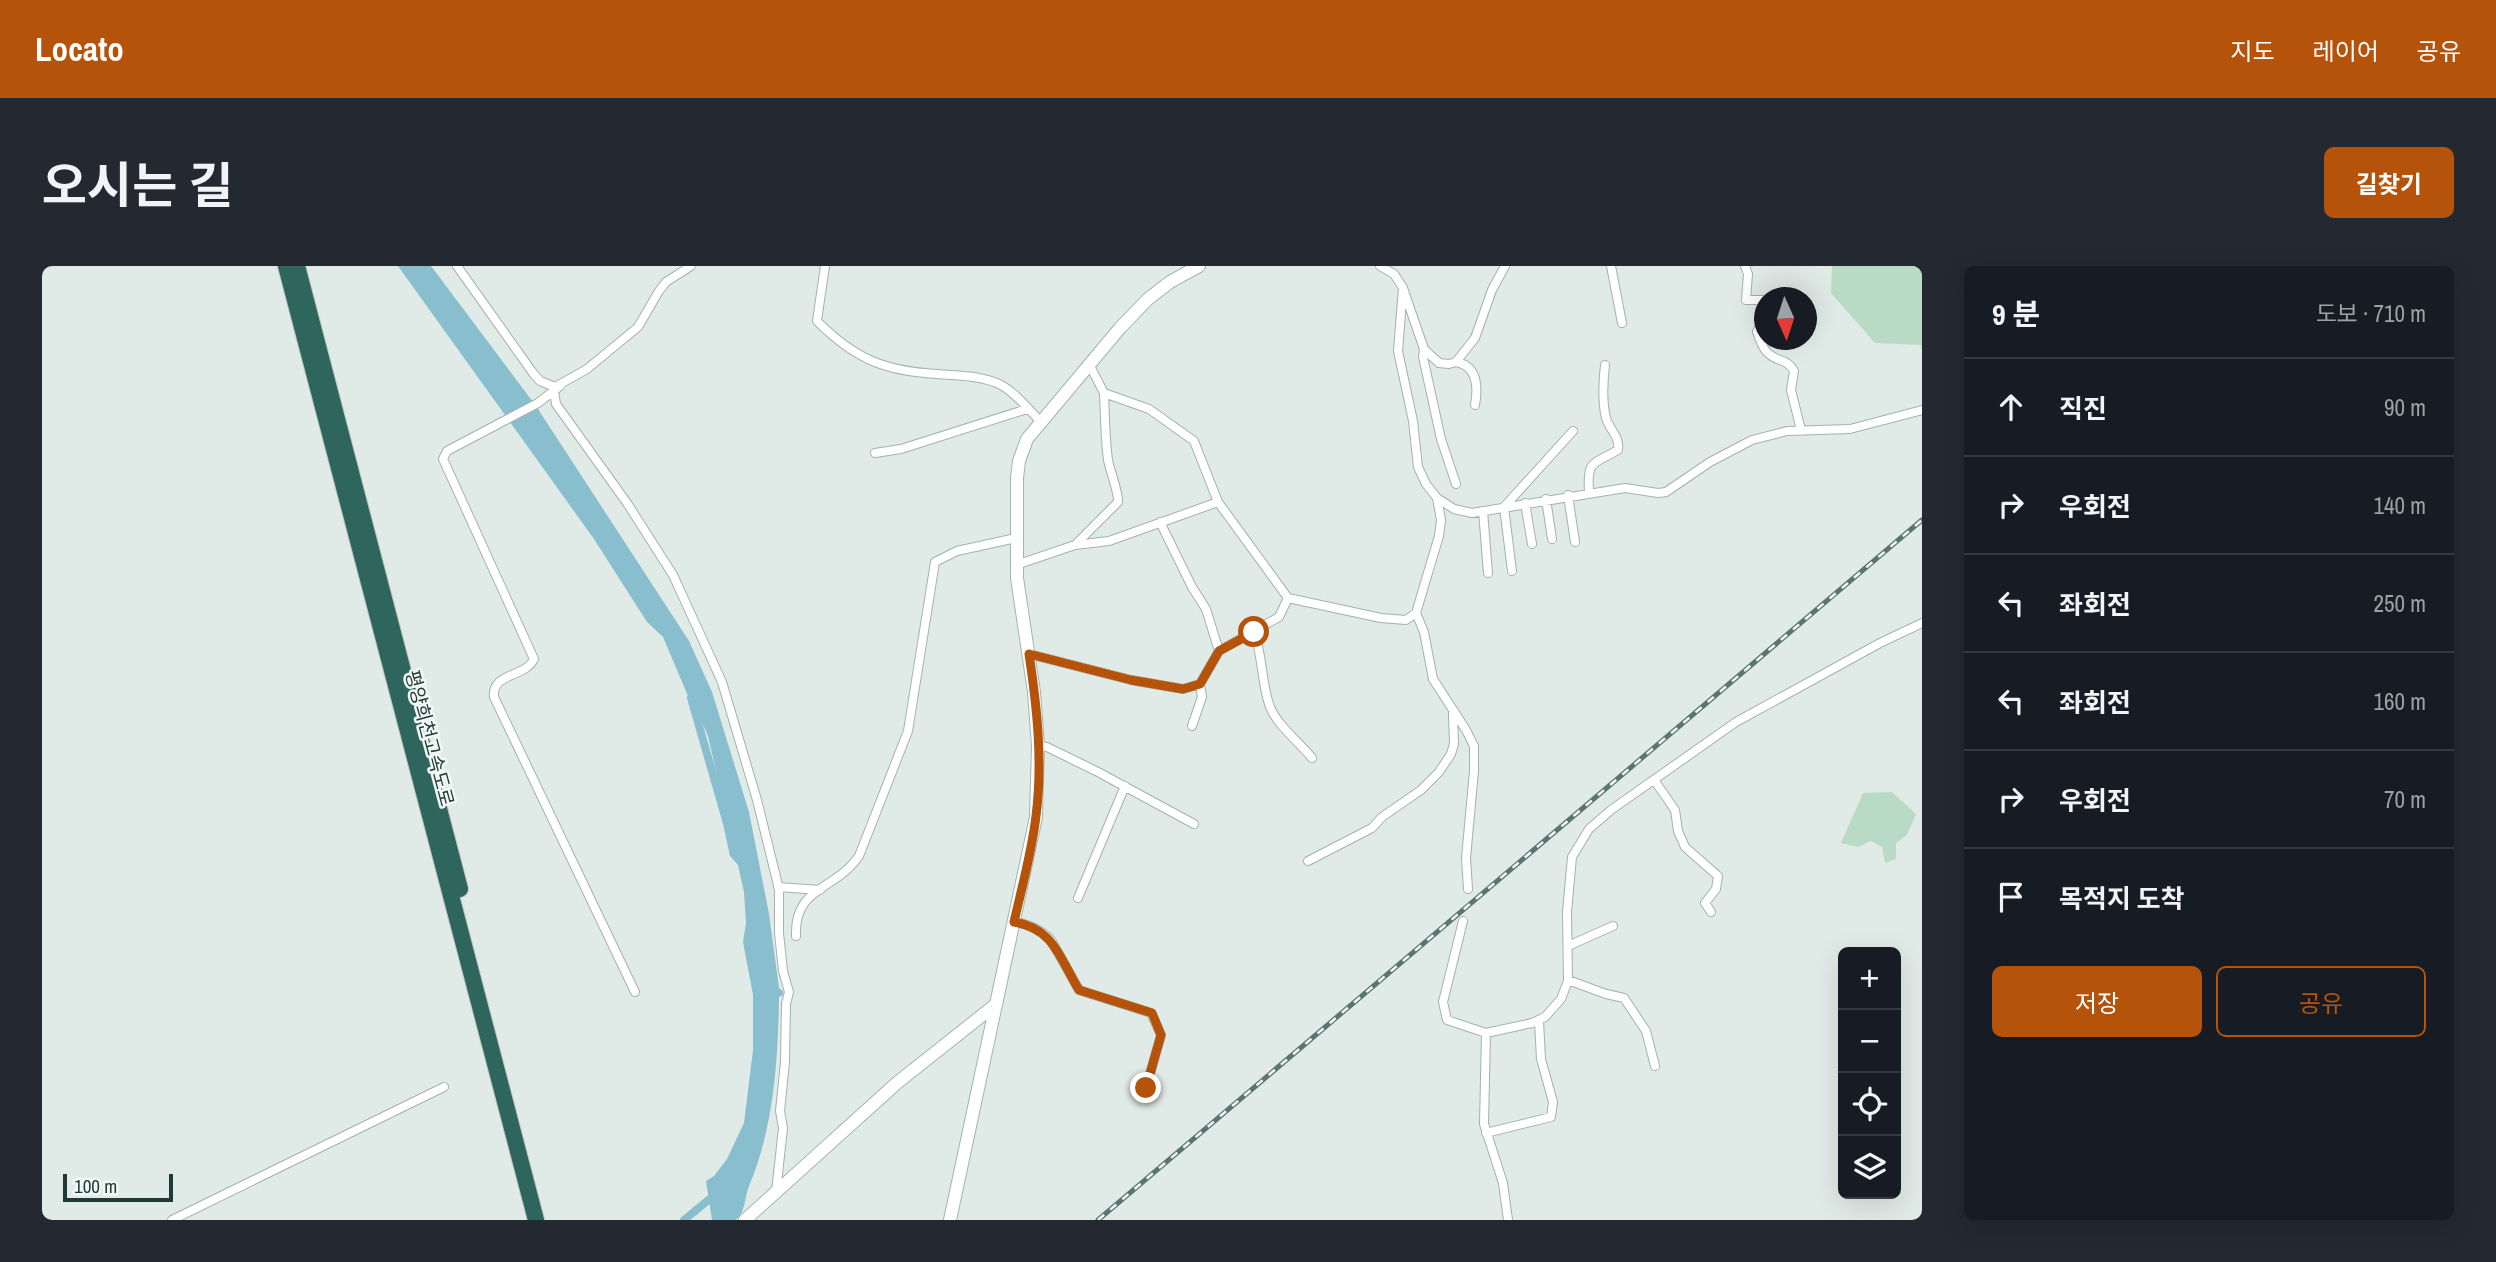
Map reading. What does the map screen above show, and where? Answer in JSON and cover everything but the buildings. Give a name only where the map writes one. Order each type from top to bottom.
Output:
[{"type":"highway","name":"평양희천고속도로","points":[[286,266],[536,1220]]},
{"type":"highway","name":"평양희천고속도로","points":[[297,266],[545,1220]]},
{"type":"street","points":[[457,266],[536,377],[557,388]]},
{"type":"street","points":[[635,992],[494,697],[493,690],[497,683],[530,666],[534,659],[444,463],[444,454],[538,403],[587,369],[638,327],[666,282],[691,266]]},
{"type":"street","points":[[825,266],[817,321],[839,343],[875,364],[908,372],[973,376],[996,383],[1005,387],[1041,422]]},
{"type":"street","points":[[950,1220],[1036,817],[1038,746],[1034,692],[1016,565],[1019,461],[1027,439],[1119,328],[1158,289],[1199,266]]},
{"type":"street","points":[[1380,266],[1394,274],[1404,288],[1424,349],[1423,357],[1441,439],[1456,484]]},
{"type":"street","points":[[1456,362],[1475,338],[1492,290],[1505,266]]},
{"type":"street","points":[[1611,266],[1622,323]]},
{"type":"street","points":[[1745,266],[1748,274],[1746,300],[1754,300]]},
{"type":"street","points":[[1404,288],[1398,351],[1413,421],[1418,467],[1437,498],[1464,512],[1625,488],[1666,492],[1752,440],[1801,430],[1850,429],[1922,410]]},
{"type":"street","points":[[1424,349],[1439,363],[1456,362],[1468,366],[1478,390],[1475,405]]},
{"type":"street","points":[[1766,350],[1787,362],[1794,371],[1791,390],[1801,430]]},
{"type":"street","points":[[1075,545],[1118,502],[1119,496],[1113,484],[1108,457],[1104,393],[1089,364]]},
{"type":"street","points":[[1589,492],[1588,472],[1591,465],[1618,450],[1619,446],[1619,440],[1606,419],[1605,365]]},
{"type":"street","points":[[557,388],[556,404],[660,553],[701,633],[722,682],[757,800],[778,887],[783,971],[789,992],[780,1111],[783,1128],[776,1192]]},
{"type":"street","points":[[1104,393],[1149,410],[1194,441],[1218,502],[1288,598],[1399,621],[1411,618],[1416,613],[1439,536],[1441,520],[1437,498]]},
{"type":"street","points":[[875,453],[901,449],[1027,409]]},
{"type":"street","points":[[1512,571],[1504,506],[1573,431]]},
{"type":"street","points":[[1568,495],[1575,542]]},
{"type":"street","points":[[1546,499],[1552,539]]},
{"type":"street","points":[[1016,565],[1075,545],[1109,541],[1218,502]]},
{"type":"street","points":[[1525,503],[1532,544]]},
{"type":"street","points":[[1483,511],[1488,573]]},
{"type":"street","points":[[1160,522],[1206,609],[1219,651]]},
{"type":"street","points":[[796,936],[798,910],[806,900],[847,871],[859,856],[908,731],[934,562],[957,551],[1016,538]]},
{"type":"street","points":[[1192,726],[1202,697],[1200,684],[1219,651],[1279,617],[1288,598]]},
{"type":"street","points":[[1416,613],[1424,632],[1433,679],[1472,740],[1475,758],[1466,858],[1468,888]]},
{"type":"street","points":[[1463,921],[1443,1007],[1447,1020],[1486,1033],[1539,1021],[1556,1005],[1568,980],[1567,912],[1572,857],[1596,821],[1736,722],[1922,622]]},
{"type":"street","points":[[1254,632],[1272,710],[1312,758]]},
{"type":"street","points":[[1029,654],[1131,680],[1183,689],[1200,684]]},
{"type":"street","points":[[1308,861],[1371,828],[1382,817],[1421,790],[1451,754],[1454,744],[1453,711]]},
{"type":"street","points":[[1038,746],[1047,747],[1194,824]]},
{"type":"street","points":[[1654,780],[1675,810],[1680,838],[1685,847],[1718,876],[1716,889],[1705,903],[1711,912]]},
{"type":"street","points":[[1079,898],[1125,786]]},
{"type":"street","points":[[778,887],[820,890]]},
{"type":"street","points":[[1014,922],[1036,928],[1051,940],[1079,990],[1152,1013],[1161,1035],[1146,1088]]},
{"type":"street","points":[[1568,946],[1613,926]]},
{"type":"street","points":[[1568,980],[1624,998],[1646,1031],[1655,1066]]},
{"type":"street","points":[[748,1217],[898,1082],[994,1006]]},
{"type":"street","points":[[1486,1133],[1551,1117],[1553,1102],[1541,1059],[1539,1021]]},
{"type":"street","points":[[1486,1033],[1483,1118],[1503,1183],[1508,1220]]},
{"type":"street","points":[[172,1220],[444,1087]]},
{"type":"green space","points":[[1832,266],[1922,266],[1922,350],[1921,345],[1875,343],[1831,293]]},
{"type":"green space","points":[[1892,792],[1916,814],[1907,835],[1896,843],[1896,859],[1885,863],[1882,847],[1871,841],[1858,847],[1841,843],[1863,793]]},
{"type":"water","points":[[398,266],[431,266],[536,406],[689,641],[712,692],[749,812],[769,914],[779,988],[783,991],[783,995],[779,997],[776,1069],[769,1117],[743,1208],[736,1220],[712,1220],[706,1181],[714,1176],[727,1159],[744,1123],[753,1050],[753,995],[743,942],[746,923],[744,892],[738,865],[730,856],[722,819],[721,792],[708,736],[696,709],[688,701],[663,637],[647,622],[594,539]]},
{"type":"waterway","points":[[691,698],[726,820]]},
{"type":"waterway","points":[[684,1220],[717,1193]]},
{"type":"railway","points":[[1098,1220],[1922,520]]},
{"type":"route","points":[[1146,1088],[1161,1035],[1152,1013],[1079,990],[1051,940],[1036,928],[1014,922],[1034,831],[1038,796],[1036,714],[1029,654],[1131,680],[1183,689],[1200,684],[1219,651],[1254,632]]}]
